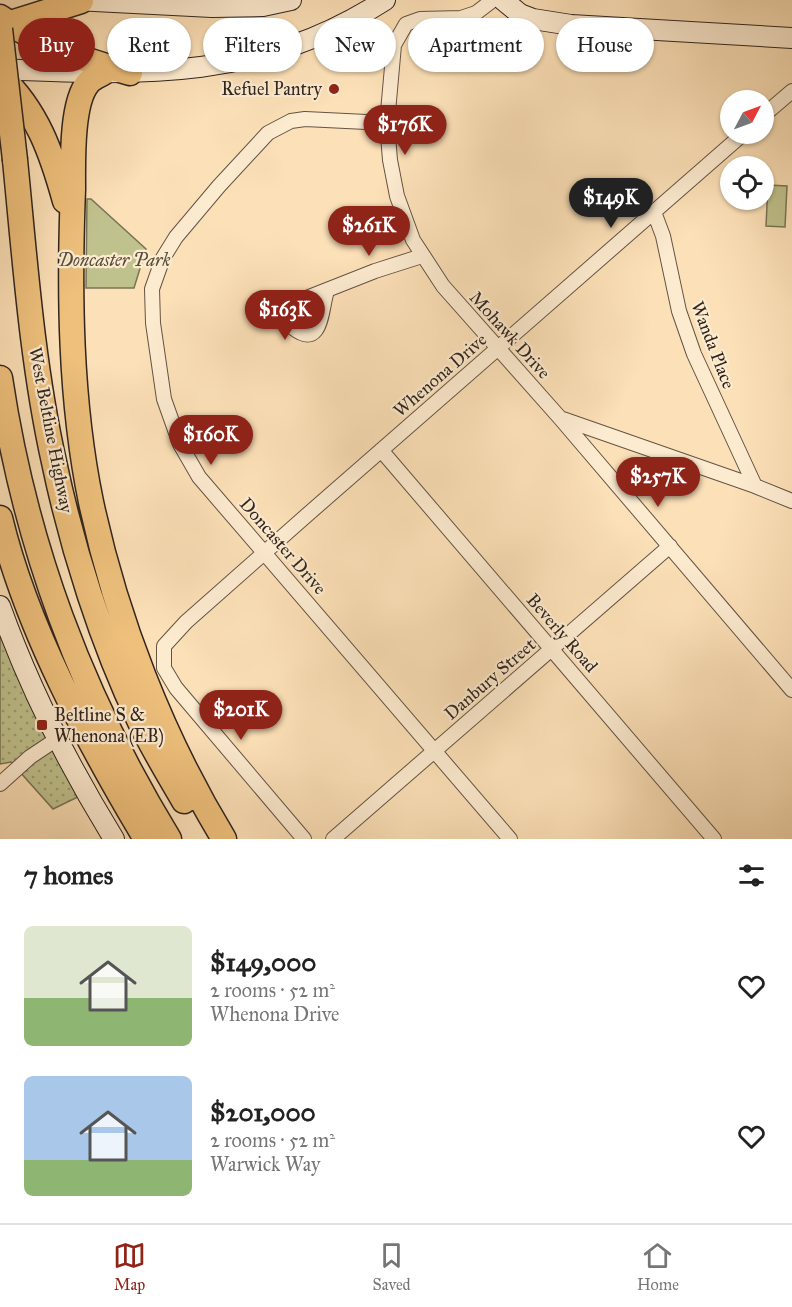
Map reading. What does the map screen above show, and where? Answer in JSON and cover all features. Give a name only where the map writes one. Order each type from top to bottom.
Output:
[{"type":"highway","points":[[2,24],[81,1]]},
{"type":"highway","points":[[2,24],[55,49],[89,62],[130,73]]},
{"type":"highway","name":"West Beltline Highway","points":[[2,24],[34,349],[54,463],[92,600],[136,713],[159,758],[207,839]]},
{"type":"highway","points":[[103,73],[87,84],[80,98],[75,133],[71,224],[75,374],[80,429],[91,501],[116,593],[149,690],[185,770],[224,839]]},
{"type":"highway","points":[[0,76],[12,87],[37,121],[48,143],[71,224]]},
{"type":"highway","name":"West Beltline Highway","points":[[0,378],[22,490],[59,614],[96,707],[137,786],[169,839]]},
{"type":"highway","points":[[0,518],[15,567],[44,644],[94,748],[146,839]]},
{"type":"main road","points":[[75,0],[212,7],[263,6],[291,0]]},
{"type":"main road","points":[[0,69],[130,73],[201,68],[291,48],[343,25],[385,0]]},
{"type":"main road","points":[[503,0],[520,14],[533,20],[571,25],[792,38]]},
{"type":"main road","points":[[0,606],[57,739],[114,839]]},
{"type":"street","name":"Mohawk Drive","points":[[493,0],[476,14],[461,18],[420,19],[406,24],[394,45],[387,123],[390,160],[397,196],[413,240],[443,286],[560,418],[792,690]]},
{"type":"street","points":[[774,107],[792,90]]},
{"type":"street","name":"Doncaster Drive","points":[[387,123],[305,119],[291,121],[268,133],[176,237],[163,258],[152,290],[153,323],[164,399],[180,444],[199,477],[510,839]]},
{"type":"street","name":"Whenona Drive","points":[[304,839],[176,688],[164,668],[164,646],[186,622],[265,552],[732,144]]},
{"type":"street","name":"Wanda Place","points":[[654,212],[663,236],[679,310],[694,354],[755,486]]},
{"type":"street","points":[[327,291],[375,271],[423,256]]},
{"type":"street","points":[[560,418],[792,501]]},
{"type":"street","name":"Beverly Road","points":[[381,450],[714,839]]},
{"type":"street","name":"Danbury Street","points":[[333,839],[670,546]]},
{"type":"street","points":[[0,783],[30,757],[57,739]]},
{"type":"green space","points":[[774,185],[787,186],[785,227],[766,226],[767,210],[774,210]]},
{"type":"green space","name":"Doncaster Park","points":[[87,199],[91,199],[146,249],[134,288],[86,288]]},
{"type":"green space","points":[[0,625],[80,796],[53,809],[11,762],[0,764]]},
{"type":"place","name":"Refuel Pantry","points":[[334,89]]},
{"type":"place","name":"Beltline S & Whenona (EB)","points":[[42,725]]}]
